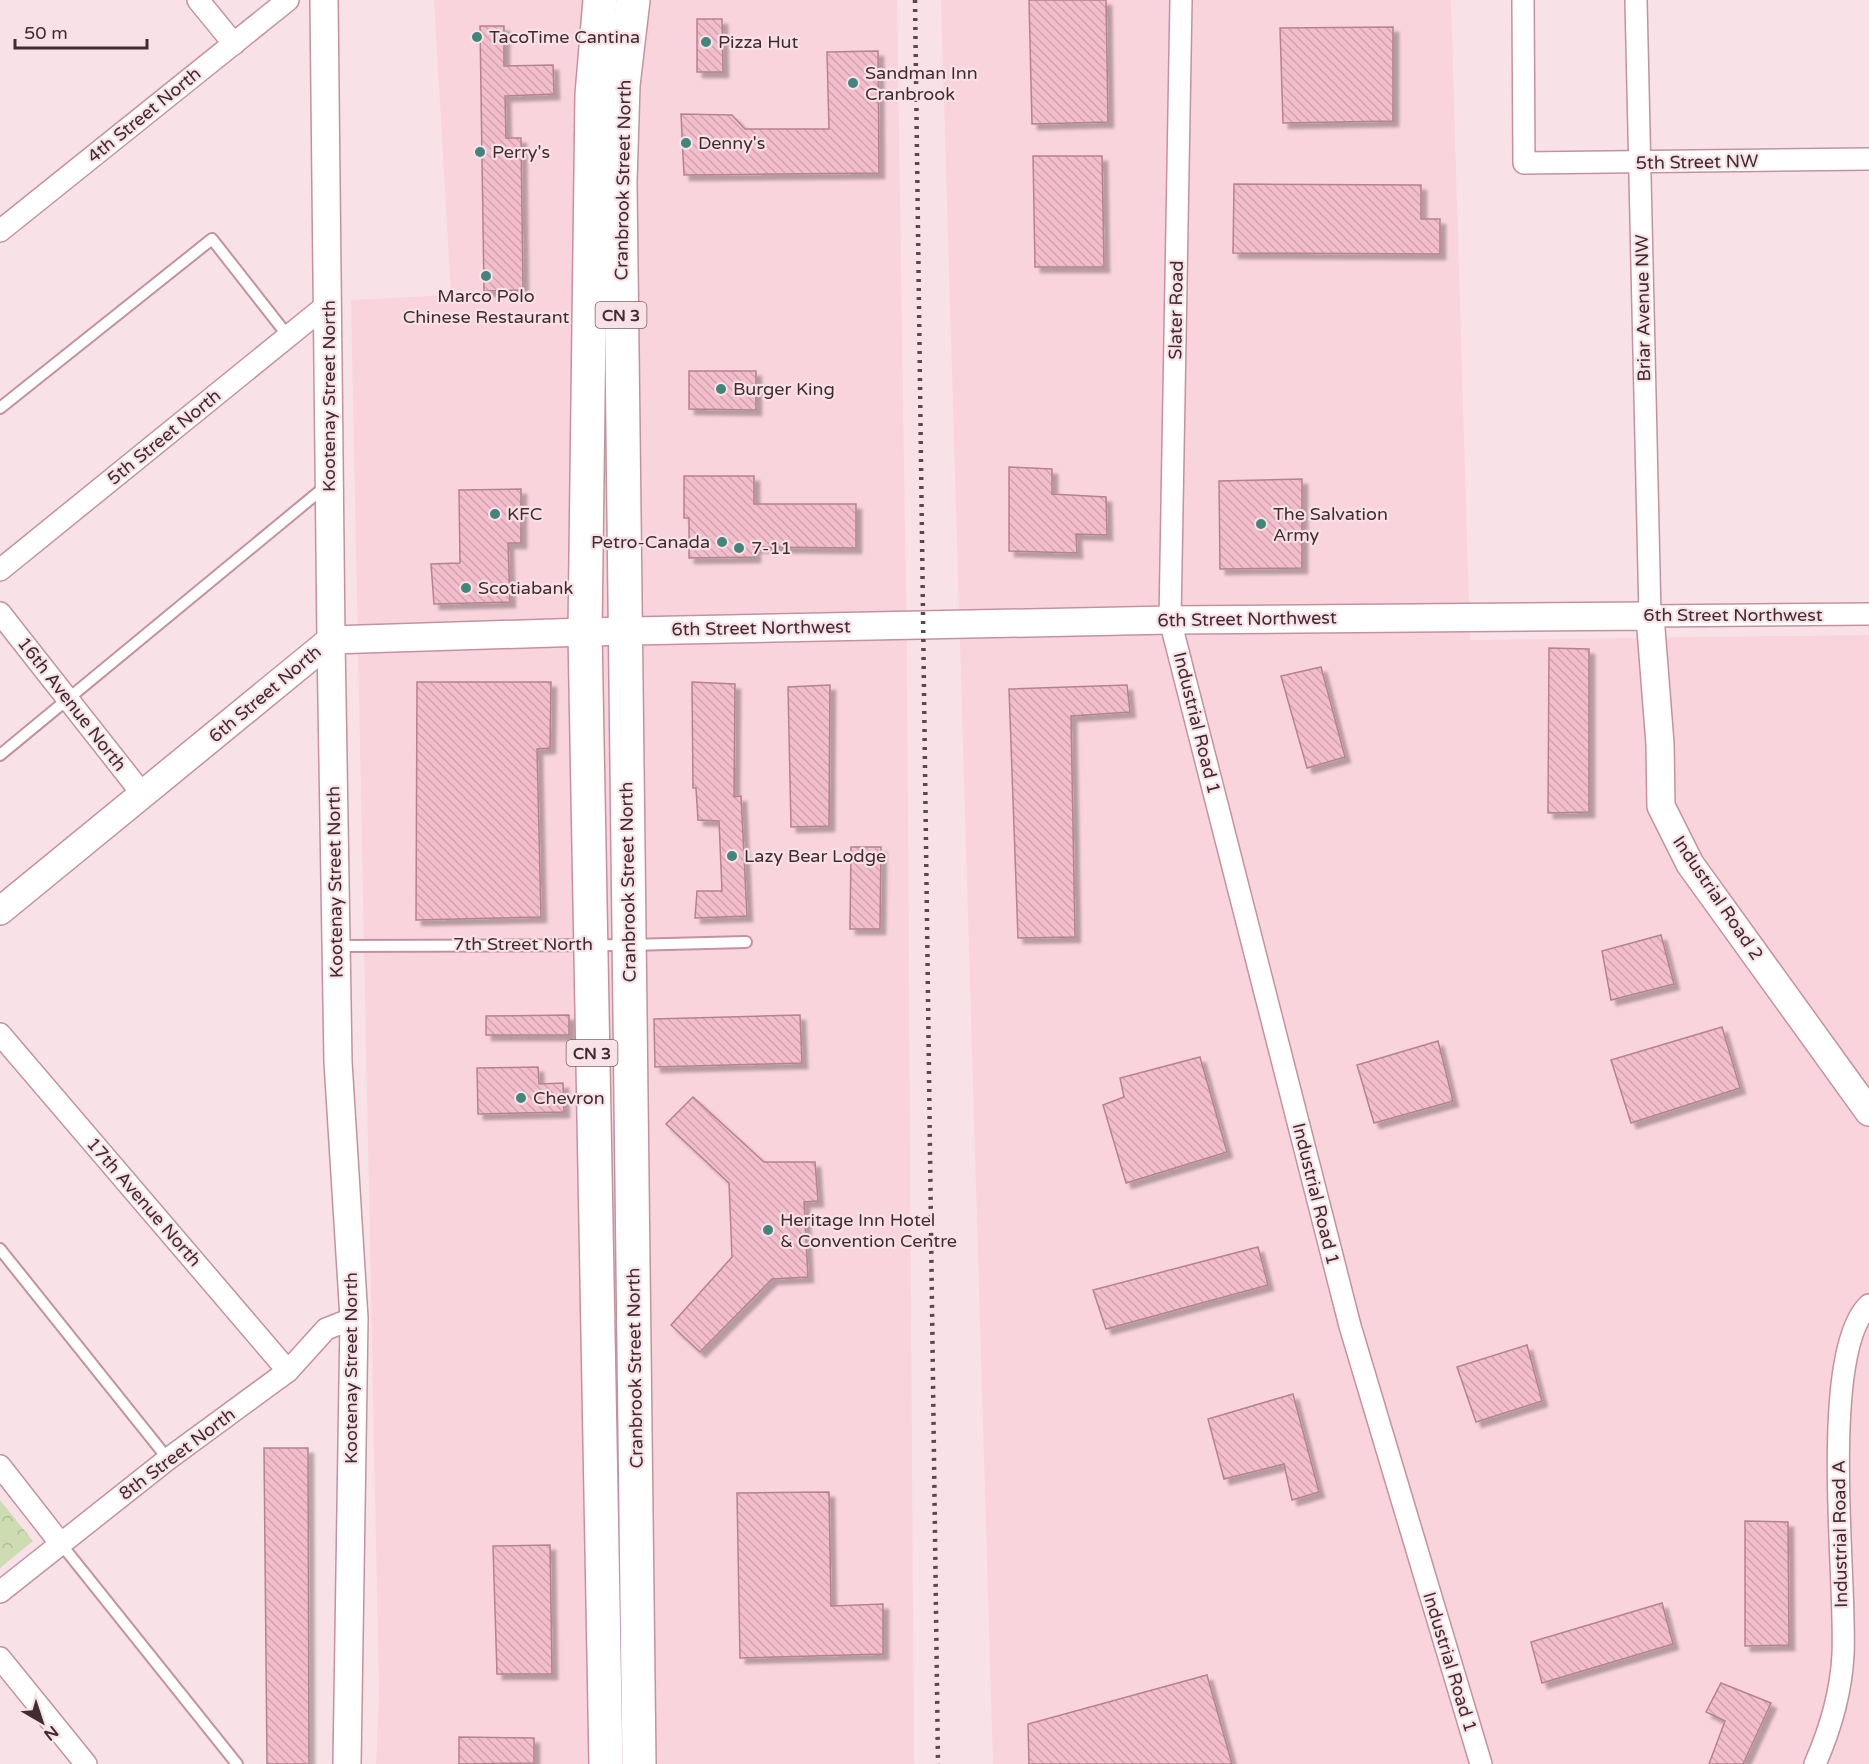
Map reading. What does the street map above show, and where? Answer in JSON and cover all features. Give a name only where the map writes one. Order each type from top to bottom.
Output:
[{"type":"highway","name":"Cranbrook Street North","points":[[600,0],[592,95],[585,632],[606,1764]]},
{"type":"highway","name":"Cranbrook Street North","points":[[633,0],[623,84],[620,182],[639,1764]]},
{"type":"street","points":[[198,0],[234,44]]},
{"type":"street","name":"4th Street North","points":[[0,231],[288,0]]},
{"type":"street","name":"Kootenay Street North","points":[[324,0],[330,640],[338,1062],[354,1318],[347,1764]]},
{"type":"street","name":"Slater Road","points":[[1170,620],[1181,0]]},
{"type":"street","name":"5th Street NW","points":[[1523,0],[1524,163],[1869,159]]},
{"type":"street","name":"Briar Avenue NW","points":[[1636,0],[1650,616]]},
{"type":"street","name":"5th Street North","points":[[0,570],[328,304]]},
{"type":"street","name":"16th Avenue North","points":[[0,613],[144,796]]},
{"type":"street","name":"6th Street Northwest","points":[[624,631],[1170,620],[1869,614]]},
{"type":"street","name":"Industrial Road 2","points":[[1650,616],[1660,744],[1661,806],[1690,864],[1869,1112]]},
{"type":"street","name":"Industrial Road 1","points":[[1170,620],[1350,1326],[1481,1764]]},
{"type":"street","name":"6th Street North","points":[[0,911],[144,796],[330,640],[624,631]]},
{"type":"street","name":"17th Avenue North","points":[[0,1034],[288,1371]]},
{"type":"street","name":"Industrial Road A","points":[[1815,1764],[1830,1730],[1843,1655],[1838,1435],[1845,1357],[1863,1311],[1869,1305]]},
{"type":"street","name":"8th Street North","points":[[0,1592],[168,1459],[288,1371],[326,1329],[354,1318]]},
{"type":"street","points":[[0,1466],[61,1544]]},
{"type":"street","points":[[0,1658],[86,1764]]},
{"type":"lane","points":[[0,408],[212,239],[288,336]]},
{"type":"lane","points":[[0,755],[329,484]]},
{"type":"lane","name":"7th Street North","points":[[337,946],[629,945],[746,942]]},
{"type":"lane","points":[[0,1249],[168,1459]]},
{"type":"lane","points":[[61,1544],[237,1764]]},
{"type":"shaded area","points":[[434,0],[897,0],[907,662],[914,1764],[376,1764],[379,1693],[351,300],[451,295]]},
{"type":"shaded area","points":[[941,0],[1451,0],[1470,640],[1869,635],[1869,1764],[993,1764]]},
{"type":"green space","points":[[0,1500],[33,1541],[0,1568]]},
{"type":"building","points":[[1029,0],[1106,0],[1108,122],[1032,124]]},
{"type":"building","points":[[697,19],[722,19],[723,72],[697,72]]},
{"type":"building","points":[[480,26],[504,26],[504,66],[553,65],[554,94],[505,96],[506,138],[521,138],[523,290],[484,291]]},
{"type":"building","points":[[1393,27],[1393,121],[1283,123],[1280,28]]},
{"type":"building","name":"Sandman Inn Cranbrook","points":[[878,51],[879,173],[684,175],[681,114],[732,115],[745,129],[829,129],[827,52]]},
{"type":"building","points":[[1033,156],[1102,156],[1104,267],[1035,267]]},
{"type":"building","points":[[1234,184],[1421,185],[1421,219],[1440,219],[1440,254],[1233,253]]},
{"type":"building","points":[[689,371],[756,371],[756,410],[689,409]]},
{"type":"building","points":[[1009,467],[1052,469],[1052,494],[1106,497],[1107,535],[1076,534],[1077,553],[1009,551]]},
{"type":"building","points":[[684,476],[754,476],[754,504],[856,504],[856,548],[755,547],[755,557],[689,558],[689,518],[684,518]]},
{"type":"building","name":"The Salvation Army","points":[[1302,479],[1302,568],[1220,569],[1219,481]]},
{"type":"building","points":[[521,489],[521,543],[508,543],[510,602],[434,604],[431,564],[460,563],[459,490]]},
{"type":"building","points":[[1549,648],[1589,649],[1589,812],[1548,813]]},
{"type":"building","points":[[1321,667],[1345,757],[1307,768],[1281,676]]},
{"type":"building","points":[[417,682],[551,682],[550,748],[537,749],[541,917],[416,920]]},
{"type":"building","points":[[692,682],[735,684],[734,797],[741,796],[747,916],[695,918],[697,891],[722,891],[719,821],[698,820],[696,788],[693,788]]},
{"type":"building","points":[[830,685],[829,826],[791,827],[788,687]]},
{"type":"building","points":[[1127,685],[1130,712],[1071,716],[1075,937],[1018,938],[1009,689]]},
{"type":"building","points":[[851,847],[881,847],[880,929],[850,929]]},
{"type":"building","points":[[1661,935],[1674,984],[1611,1000],[1602,951]]},
{"type":"building","name":"Chevron","points":[[569,1015],[569,1035],[486,1035],[486,1016]]},
{"type":"building","points":[[800,1015],[802,1063],[655,1067],[654,1019]]},
{"type":"building","points":[[1722,1027],[1740,1088],[1631,1123],[1611,1060]]},
{"type":"building","points":[[1438,1041],[1453,1101],[1374,1123],[1357,1065]]},
{"type":"building","points":[[1200,1057],[1227,1152],[1126,1183],[1103,1105],[1124,1097],[1120,1078]]},
{"type":"building","name":"Chevron","points":[[538,1067],[539,1084],[563,1083],[564,1112],[478,1114],[477,1068]]},
{"type":"building","name":"Heritage Inn Hotel & Convention Centre","points":[[693,1097],[764,1162],[815,1162],[818,1201],[804,1202],[808,1277],[772,1279],[700,1352],[671,1325],[732,1257],[729,1183],[666,1124]]},
{"type":"building","points":[[1258,1247],[1268,1285],[1106,1329],[1093,1290]]},
{"type":"building","points":[[1527,1345],[1542,1401],[1476,1422],[1457,1367]]},
{"type":"building","points":[[1293,1394],[1319,1492],[1292,1500],[1284,1464],[1224,1479],[1208,1419]]},
{"type":"building","points":[[264,1448],[308,1448],[309,1764],[267,1764]]},
{"type":"building","points":[[829,1492],[831,1606],[883,1604],[883,1654],[740,1658],[737,1493]]},
{"type":"building","points":[[1745,1521],[1788,1522],[1789,1645],[1745,1646]]},
{"type":"building","points":[[550,1545],[552,1674],[497,1674],[493,1546]]},
{"type":"building","points":[[1662,1603],[1673,1644],[1542,1683],[1531,1642]]},
{"type":"building","points":[[1207,1675],[1232,1764],[1029,1764],[1028,1724]]},
{"type":"building","points":[[1721,1683],[1771,1703],[1743,1764],[1709,1764],[1725,1721],[1706,1712]]},
{"type":"building","points":[[459,1737],[534,1738],[534,1763],[459,1764]]},
{"type":"railway","points":[[915,0],[938,1764]]},
{"type":"place","name":"TacoTime Cantina","points":[[477,37]]},
{"type":"place","name":"Pizza Hut","points":[[706,42]]},
{"type":"place","name":"Sandman Inn Cranbrook","points":[[853,83]]},
{"type":"place","name":"Denny's","points":[[686,143]]},
{"type":"place","name":"Perry's","points":[[480,152]]},
{"type":"place","name":"Marco Polo Chinese Restaurant","points":[[486,276]]},
{"type":"place","name":"Burger King","points":[[721,389]]},
{"type":"place","name":"KFC","points":[[495,514]]},
{"type":"place","name":"The Salvation Army","points":[[1261,524]]},
{"type":"place","name":"Petro-Canada","points":[[722,542]]},
{"type":"place","name":"7-11","points":[[739,548]]},
{"type":"place","name":"Scotiabank","points":[[466,588]]},
{"type":"place","name":"Lazy Bear Lodge","points":[[732,856]]},
{"type":"place","name":"Chevron","points":[[521,1098]]},
{"type":"place","name":"Heritage Inn Hotel & Convention Centre","points":[[768,1230]]}]
